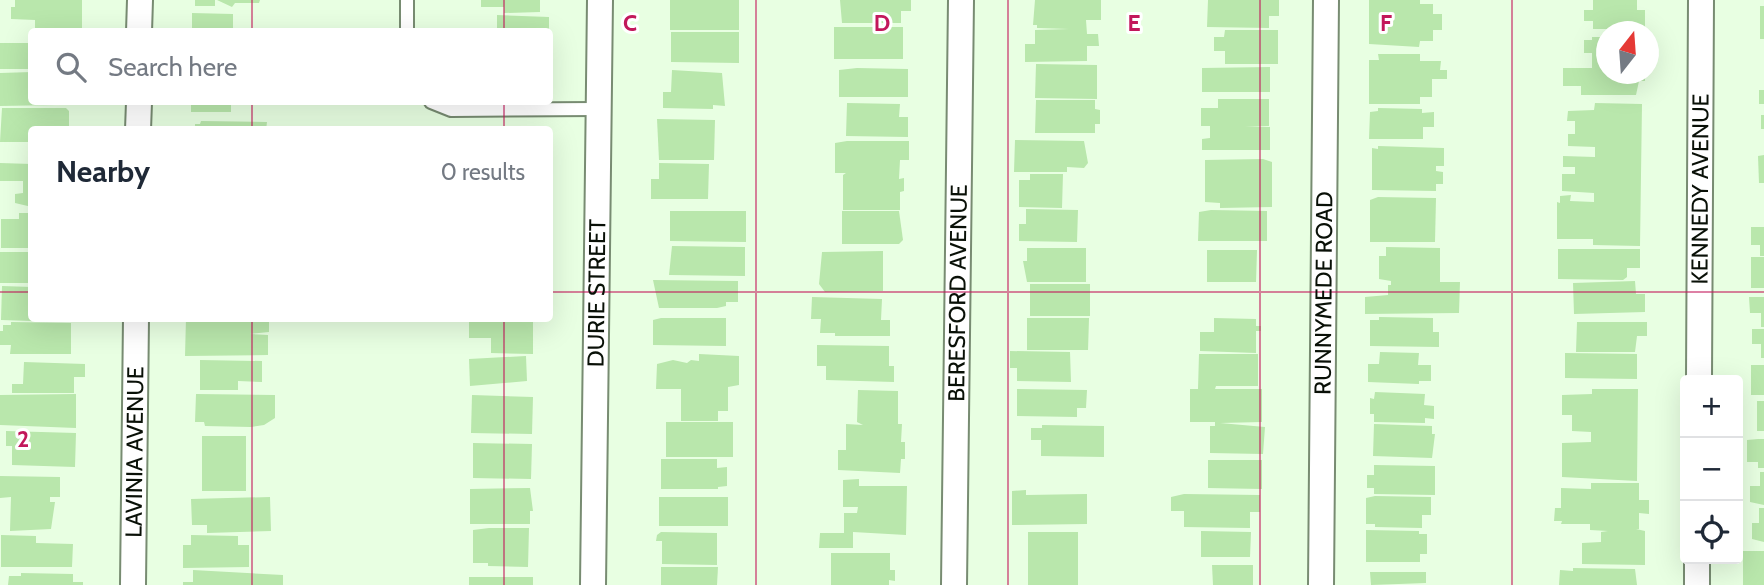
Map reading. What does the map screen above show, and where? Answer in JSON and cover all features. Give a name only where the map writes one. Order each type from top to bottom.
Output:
[{"type":"street","points":[[139,28],[140,0]]},
{"type":"street","name":"DURIE STREET","points":[[593,585],[600,0]]},
{"type":"street","name":"BERESFORD AVENUE","points":[[954,585],[961,0]]},
{"type":"street","name":"RUNNYMEDE ROAD","points":[[1321,585],[1326,0]]},
{"type":"street","name":"KENNEDY AVENUE","points":[[1699,375],[1701,0]]},
{"type":"street","points":[[138,126],[139,105]]},
{"type":"street","name":"LAVINIA AVENUE","points":[[133,585],[136,322]]},
{"type":"street","points":[[1697,564],[1697,585]]},
{"type":"lane","points":[[407,0],[407,28]]},
{"type":"lane","points":[[438,105],[451,110],[598,109]]},
{"type":"building","points":[[15,0],[82,0],[82,28],[35,28],[35,20],[11,19],[11,7],[15,7]]},
{"type":"building","points":[[195,0],[215,0],[215,6],[195,6]]},
{"type":"building","points":[[217,0],[260,0],[259,3],[235,3],[232,7]]},
{"type":"building","points":[[481,0],[540,0],[540,12],[504,13],[504,7],[481,7]]},
{"type":"building","points":[[670,0],[739,0],[739,30],[670,30]]},
{"type":"building","points":[[840,0],[911,0],[911,11],[901,11],[901,23],[842,23]]},
{"type":"building","points":[[1035,0],[1101,0],[1101,20],[1086,20],[1087,34],[1098,34],[1099,46],[1087,46],[1087,61],[1025,62],[1025,44],[1035,44],[1035,30],[1069,29],[1037,28],[1037,25],[1033,25]]},
{"type":"building","points":[[1208,0],[1279,0],[1279,16],[1269,16],[1269,28],[1207,27]]},
{"type":"building","points":[[1369,0],[1420,0],[1420,4],[1433,4],[1433,14],[1442,14],[1442,30],[1433,30],[1433,41],[1420,41],[1419,47],[1369,44]]},
{"type":"building","points":[[1593,0],[1637,0],[1637,10],[1645,10],[1645,21],[1596,21],[1596,29],[1593,29],[1593,21],[1584,21],[1584,10],[1593,10]]},
{"type":"building","points":[[1760,6],[1764,6],[1764,39],[1760,39]]},
{"type":"building","points":[[192,13],[233,14],[233,28],[192,28]]},
{"type":"building","points":[[497,15],[549,17],[549,28],[497,28]]},
{"type":"building","points":[[834,27],[903,27],[903,59],[834,59]]},
{"type":"building","points":[[1225,30],[1278,30],[1278,64],[1225,64],[1225,51],[1214,51],[1214,37],[1224,37]]},
{"type":"building","points":[[671,32],[739,32],[739,63],[671,62]]},
{"type":"building","points":[[1592,37],[1596,37],[1596,84],[1638,84],[1636,95],[1581,95],[1581,86],[1563,86],[1563,68],[1592,68],[1592,53],[1584,53],[1584,40],[1592,40]]},
{"type":"building","points":[[0,43],[28,43],[28,69],[0,69]]},
{"type":"building","points":[[1378,54],[1420,54],[1420,61],[1441,61],[1440,70],[1447,70],[1447,79],[1432,79],[1432,97],[1420,97],[1420,104],[1369,104],[1369,60],[1379,60]]},
{"type":"building","points":[[1036,64],[1097,65],[1097,99],[1035,98]]},
{"type":"building","points":[[1270,67],[1270,92],[1202,92],[1202,68]]},
{"type":"building","points":[[908,69],[908,97],[839,97],[839,70]]},
{"type":"building","points":[[672,70],[722,73],[725,106],[713,105],[713,109],[663,108],[663,92],[671,92]]},
{"type":"building","points":[[28,72],[28,105],[56,105],[0,106],[0,73]]},
{"type":"building","points":[[1759,90],[1764,90],[1764,104],[1759,104]]},
{"type":"building","points":[[1218,99],[1269,99],[1269,126],[1245,127],[1270,127],[1270,150],[1202,150],[1202,139],[1210,138],[1210,126],[1201,126],[1201,108],[1218,108]]},
{"type":"building","points":[[1036,100],[1095,100],[1095,109],[1100,110],[1100,124],[1095,124],[1095,133],[1035,133]]},
{"type":"building","points":[[847,103],[900,104],[899,117],[908,117],[908,137],[846,136]]},
{"type":"building","points":[[1595,103],[1642,104],[1640,246],[1593,245],[1593,239],[1557,239],[1557,202],[1560,203],[1560,196],[1571,195],[1570,201],[1594,202],[1594,193],[1562,191],[1562,174],[1575,174],[1575,167],[1563,167],[1563,156],[1595,157],[1595,147],[1568,146],[1568,134],[1575,134],[1575,121],[1567,121],[1568,111],[1594,110]]},
{"type":"building","points":[[191,105],[231,105],[231,112],[191,112]]},
{"type":"building","points":[[2,108],[66,108],[69,111],[69,126],[28,126],[28,142],[0,142]]},
{"type":"building","points":[[1378,108],[1422,109],[1422,113],[1434,112],[1434,127],[1423,127],[1423,139],[1369,139],[1370,112],[1378,111]]},
{"type":"building","points":[[1761,115],[1764,115],[1764,129],[1761,129]]},
{"type":"building","points":[[657,119],[715,120],[714,160],[659,160]]},
{"type":"building","points":[[201,121],[267,122],[266,126],[195,126]]},
{"type":"building","points":[[1015,140],[1084,141],[1088,163],[1084,168],[1067,167],[1067,172],[1014,172]]},
{"type":"building","points":[[909,141],[909,160],[900,160],[899,179],[904,178],[904,191],[900,192],[900,210],[843,210],[843,175],[846,173],[835,173],[835,143]]},
{"type":"building","points":[[1378,146],[1444,148],[1444,166],[1436,166],[1436,171],[1443,172],[1443,184],[1436,184],[1436,191],[1372,190],[1372,148],[1378,149]]},
{"type":"building","points":[[1764,155],[1764,183],[1759,183],[1758,156]]},
{"type":"building","points":[[1263,159],[1272,162],[1272,207],[1220,208],[1220,203],[1205,202],[1205,160]]},
{"type":"building","points":[[0,163],[28,164],[28,206],[15,203],[15,194],[23,193],[23,181],[0,181]]},
{"type":"building","points":[[659,163],[709,164],[708,199],[651,199],[651,179],[659,179]]},
{"type":"building","points":[[1030,174],[1063,174],[1062,208],[1019,207],[1019,180],[1030,180]]},
{"type":"building","points":[[1378,197],[1436,198],[1435,242],[1370,242],[1370,200]]},
{"type":"building","points":[[1026,209],[1078,210],[1077,242],[1019,241],[1019,224],[1026,224]]},
{"type":"building","points":[[670,211],[746,211],[746,242],[670,241]]},
{"type":"building","points":[[842,211],[899,211],[903,240],[899,244],[842,244]]},
{"type":"building","points":[[1267,211],[1267,241],[1198,241],[1199,212]]},
{"type":"building","points":[[19,213],[28,213],[28,248],[1,248],[1,219],[19,219]]},
{"type":"building","points":[[1751,227],[1764,227],[1764,256],[1760,256],[1760,245],[1751,245]]},
{"type":"building","points":[[672,246],[745,247],[745,276],[669,275]]},
{"type":"building","points":[[1386,247],[1440,248],[1440,282],[1460,282],[1459,313],[1365,314],[1365,297],[1388,295],[1391,281],[1379,279],[1379,256],[1386,256]]},
{"type":"building","points":[[1027,248],[1086,248],[1086,282],[1027,282],[1023,261],[1027,261]]},
{"type":"building","points":[[1558,249],[1640,249],[1640,268],[1627,268],[1627,277],[1623,280],[1558,279]]},
{"type":"building","points":[[1207,250],[1257,250],[1256,282],[1207,282]]},
{"type":"building","points":[[883,251],[883,291],[825,292],[819,284],[822,252]]},
{"type":"building","points":[[0,252],[28,252],[28,283],[0,283]]},
{"type":"building","points":[[1751,257],[1764,257],[1764,288],[1751,288]]},
{"type":"building","points":[[653,280],[738,281],[738,302],[726,302],[726,306],[717,308],[659,308]]},
{"type":"building","points":[[1635,281],[1636,294],[1645,294],[1645,312],[1574,314],[1573,283]]},
{"type":"building","points":[[1030,284],[1090,284],[1090,316],[1030,316]]},
{"type":"building","points":[[2,286],[28,287],[28,321],[1,320]]},
{"type":"building","points":[[812,297],[882,299],[881,320],[890,320],[890,336],[835,336],[835,333],[820,333],[821,319],[811,319]]},
{"type":"building","points":[[1749,297],[1764,297],[1764,327],[1761,327],[1761,313],[1750,313]]},
{"type":"building","points":[[1379,317],[1433,318],[1433,332],[1439,332],[1439,347],[1370,346],[1370,320],[1379,320]]},
{"type":"building","points":[[726,318],[726,346],[653,345],[653,320]]},
{"type":"building","points":[[1027,318],[1089,318],[1088,350],[1027,350]]},
{"type":"building","points":[[1214,318],[1256,319],[1256,326],[1261,326],[1261,331],[1256,331],[1256,353],[1200,351],[1200,332],[1214,332]]},
{"type":"building","points":[[11,322],[71,323],[71,354],[10,354],[11,345],[0,345],[0,331],[3,331],[3,325],[11,325]]},
{"type":"building","points":[[186,322],[269,322],[269,332],[250,334],[268,335],[268,355],[185,356]]},
{"type":"building","points":[[469,322],[533,322],[533,354],[491,353],[491,338],[469,338]]},
{"type":"building","points":[[1577,322],[1647,322],[1647,336],[1637,336],[1635,352],[1576,352]]},
{"type":"building","points":[[1752,329],[1764,329],[1764,358],[1761,358],[1761,344],[1752,344]]},
{"type":"building","points":[[817,345],[889,346],[889,366],[894,366],[894,382],[826,380],[826,366],[817,366]]},
{"type":"building","points":[[1010,351],[1070,352],[1071,382],[1017,381],[1017,368],[1010,368]]},
{"type":"building","points":[[1380,352],[1419,353],[1418,365],[1431,365],[1431,381],[1419,381],[1419,384],[1368,382],[1368,364],[1379,364]]},
{"type":"building","points":[[1565,353],[1637,354],[1637,379],[1565,378]]},
{"type":"building","points":[[699,354],[739,356],[739,385],[728,387],[728,411],[718,411],[718,421],[681,421],[681,389],[656,389],[657,364],[673,360],[687,363],[691,360],[699,361]]},
{"type":"building","points":[[1199,354],[1258,354],[1258,386],[1216,386],[1215,389],[1262,389],[1262,422],[1220,423],[1265,427],[1263,454],[1210,453],[1210,426],[1215,426],[1215,422],[1190,422],[1190,389],[1198,389]]},
{"type":"building","points":[[526,356],[527,381],[470,386],[469,359]]},
{"type":"building","points":[[200,360],[262,361],[262,382],[238,381],[238,390],[200,390]]},
{"type":"building","points":[[24,362],[85,364],[85,377],[74,377],[74,393],[12,393],[12,384],[23,384]]},
{"type":"building","points":[[1751,365],[1764,365],[1764,395],[1751,395]]},
{"type":"building","points":[[1017,389],[1087,390],[1086,408],[1077,408],[1077,417],[1017,416]]},
{"type":"building","points":[[1592,389],[1638,389],[1637,481],[1562,477],[1562,443],[1591,442],[1591,432],[1572,431],[1572,415],[1562,415],[1562,395],[1592,394]]},
{"type":"building","points":[[858,390],[898,391],[898,424],[902,424],[901,442],[905,442],[905,459],[901,459],[900,473],[838,470],[838,450],[846,450],[846,424],[863,425],[857,422]]},
{"type":"building","points":[[1375,392],[1425,394],[1424,405],[1434,406],[1434,419],[1425,418],[1425,423],[1374,422],[1374,414],[1370,414],[1370,398],[1374,399]]},
{"type":"building","points":[[76,394],[76,428],[0,425],[0,395]]},
{"type":"building","points":[[196,394],[275,395],[275,418],[264,425],[251,427],[205,426],[204,422],[195,422]]},
{"type":"building","points":[[472,395],[533,397],[532,434],[471,433]]},
{"type":"building","points":[[1757,401],[1764,401],[1764,431],[1757,431]]},
{"type":"building","points":[[666,422],[733,422],[733,457],[666,457]]},
{"type":"building","points":[[1374,424],[1432,426],[1432,434],[1435,434],[1432,458],[1373,456]]},
{"type":"building","points":[[1042,425],[1104,426],[1104,457],[1041,456],[1041,440],[1031,440],[1031,428],[1042,428]]},
{"type":"building","points":[[6,431],[76,433],[75,467],[12,465],[12,446],[6,446]]},
{"type":"building","points":[[202,436],[246,436],[246,491],[202,491]]},
{"type":"building","points":[[1764,439],[1764,468],[1758,468],[1758,462],[1747,462],[1747,440]]},
{"type":"building","points":[[473,443],[532,444],[531,479],[473,478]]},
{"type":"building","points":[[661,459],[717,459],[717,468],[727,467],[727,486],[718,489],[661,489]]},
{"type":"building","points":[[1208,460],[1262,460],[1262,489],[1208,488]]},
{"type":"building","points":[[1374,465],[1435,466],[1435,495],[1374,494],[1374,488],[1367,488],[1367,475],[1374,475]]},
{"type":"building","points":[[1760,472],[1764,472],[1764,505],[1750,502],[1750,486],[1760,486]]},
{"type":"building","points":[[0,476],[60,477],[60,497],[50,497],[50,502],[55,502],[51,529],[10,531],[11,497],[0,498]]},
{"type":"building","points":[[859,479],[859,486],[907,486],[906,535],[853,532],[853,548],[819,548],[820,533],[844,533],[844,513],[857,513],[858,507],[843,507],[843,480]]},
{"type":"building","points":[[1591,483],[1639,483],[1639,500],[1649,500],[1649,514],[1639,513],[1639,529],[1636,529],[1645,531],[1645,565],[1582,564],[1582,543],[1601,542],[1601,532],[1608,531],[1590,530],[1590,524],[1561,524],[1562,521],[1554,521],[1555,508],[1561,508],[1561,488],[1591,489]]},
{"type":"building","points":[[530,488],[533,511],[530,511],[530,524],[470,524],[470,489]]},
{"type":"building","points":[[1026,490],[1026,495],[1087,494],[1087,524],[1012,525],[1012,491]]},
{"type":"building","points":[[1184,494],[1260,495],[1260,512],[1250,512],[1250,528],[1184,527],[1184,511],[1171,511],[1171,497]]},
{"type":"building","points":[[270,497],[271,531],[207,533],[207,525],[192,525],[191,499]]},
{"type":"building","points":[[659,497],[728,497],[728,526],[659,526]]},
{"type":"building","points":[[1431,497],[1431,515],[1422,515],[1422,528],[1375,527],[1375,524],[1366,524],[1366,498]]},
{"type":"building","points":[[1759,508],[1764,508],[1764,542],[1752,539],[1752,523],[1759,523]]},
{"type":"building","points":[[529,528],[528,567],[473,563],[473,530]]},
{"type":"building","points":[[1366,530],[1419,531],[1419,534],[1427,534],[1427,554],[1420,554],[1420,562],[1366,562]]},
{"type":"building","points":[[1201,531],[1251,532],[1250,557],[1201,557]]},
{"type":"building","points":[[661,532],[717,533],[717,565],[662,564],[662,541],[656,541]]},
{"type":"building","points":[[1028,532],[1078,532],[1078,585],[1028,585]]},
{"type":"building","points":[[1,535],[36,536],[36,543],[73,544],[72,567],[1,567]]},
{"type":"building","points":[[191,535],[238,536],[238,545],[249,545],[249,567],[183,568],[183,545],[191,545]]},
{"type":"building","points":[[1743,551],[1764,551],[1764,585],[1743,585]]},
{"type":"building","points":[[831,553],[890,553],[890,570],[895,570],[895,581],[889,580],[889,585],[831,585]]},
{"type":"building","points":[[1212,565],[1253,565],[1253,585],[1213,585]]},
{"type":"building","points":[[661,567],[718,567],[717,585],[661,585]]},
{"type":"building","points":[[1573,568],[1635,569],[1637,585],[1559,585],[1560,570],[1573,571]]},
{"type":"building","points":[[193,570],[283,575],[283,585],[183,585],[183,582],[193,582]]},
{"type":"building","points":[[1370,572],[1426,572],[1426,583],[1371,585]]},
{"type":"building","points":[[21,573],[73,574],[73,582],[83,582],[83,585],[8,585],[9,576],[21,576]]},
{"type":"building","points":[[469,577],[533,577],[533,585],[469,585]]}]
